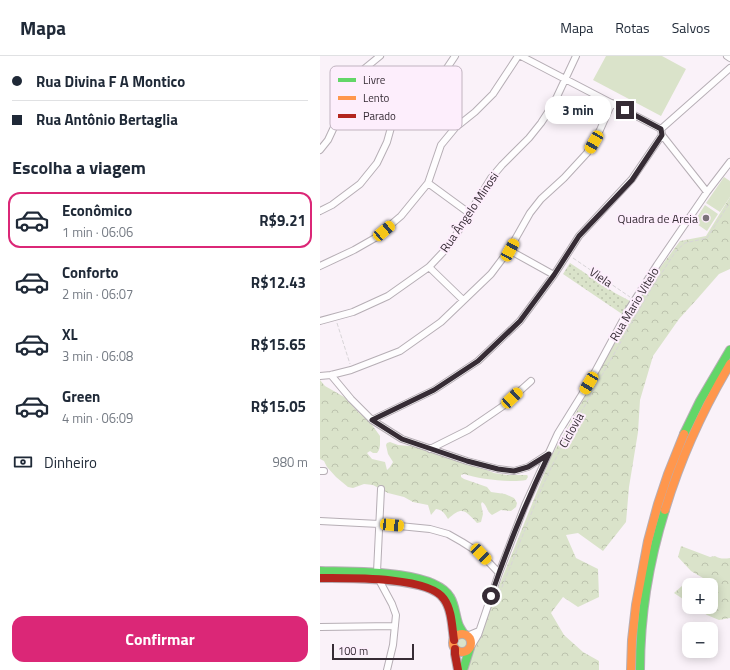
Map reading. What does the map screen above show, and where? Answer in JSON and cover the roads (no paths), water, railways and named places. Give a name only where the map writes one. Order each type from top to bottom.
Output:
[{"type":"main road","points":[[631,670],[632,640],[636,605],[648,541],[658,504],[685,430],[700,400],[730,350]]},
{"type":"main road","points":[[640,670],[643,614],[646,594],[656,545],[667,503],[695,430],[730,364]]},
{"type":"main road","points":[[320,571],[409,577],[430,582],[443,589],[450,596],[455,608],[458,624],[471,639],[471,646],[463,670]]},
{"type":"main road","points":[[320,578],[370,578],[377,575],[430,588],[438,592],[444,598],[449,608],[458,670]]},
{"type":"main road","points":[[454,640],[458,636],[466,635]]},
{"type":"main road","points":[[455,649],[461,652],[466,652],[471,646]]},
{"type":"street","points":[[368,66],[380,56]]},
{"type":"street","points":[[448,66],[455,56]]},
{"type":"street","points":[[462,122],[493,94],[518,56]]},
{"type":"street","points":[[521,56],[612,103],[662,132],[707,192]]},
{"type":"street","name":"Rua Ângelo Minosi","points":[[320,321],[353,312],[388,296],[429,267],[446,249],[491,178],[529,138],[541,123],[554,103],[576,56]]},
{"type":"street","points":[[372,420],[434,390],[478,361],[520,321],[554,275],[579,236],[632,180],[662,132],[730,68]]},
{"type":"street","points":[[320,376],[351,370],[400,351],[440,322],[491,274],[510,250],[530,213],[541,199],[564,178],[587,153],[600,130],[612,103]]},
{"type":"street","points":[[320,150],[328,140],[333,130]]},
{"type":"street","points":[[320,211],[332,205],[360,184],[377,163],[387,142],[390,130]]},
{"type":"street","points":[[320,266],[375,238],[401,216],[428,183],[441,145],[453,130]]},
{"type":"street","name":"Rua Mario Vitelo","points":[[471,646],[479,632],[499,572],[525,505],[558,433],[589,383],[635,300],[657,265],[707,192],[730,162]]},
{"type":"street","points":[[428,183],[469,213]]},
{"type":"street","points":[[510,250],[554,275]]},
{"type":"street","points":[[429,267],[463,300]]},
{"type":"street","points":[[331,375],[351,399],[372,420],[402,439],[467,461],[498,469],[514,471],[528,467],[549,454]]},
{"type":"street","points":[[430,449],[468,430],[492,414],[531,381]]},
{"type":"street","points":[[381,489],[377,575],[396,615],[388,670]]},
{"type":"street","points":[[320,521],[379,524],[430,529],[448,534],[481,554],[499,572]]},
{"type":"street","points":[[320,627],[395,626]]},
{"type":"street","points":[[466,635],[479,632]]},
{"type":"place","name":"Quadra de Areia","points":[[706,218]]}]
